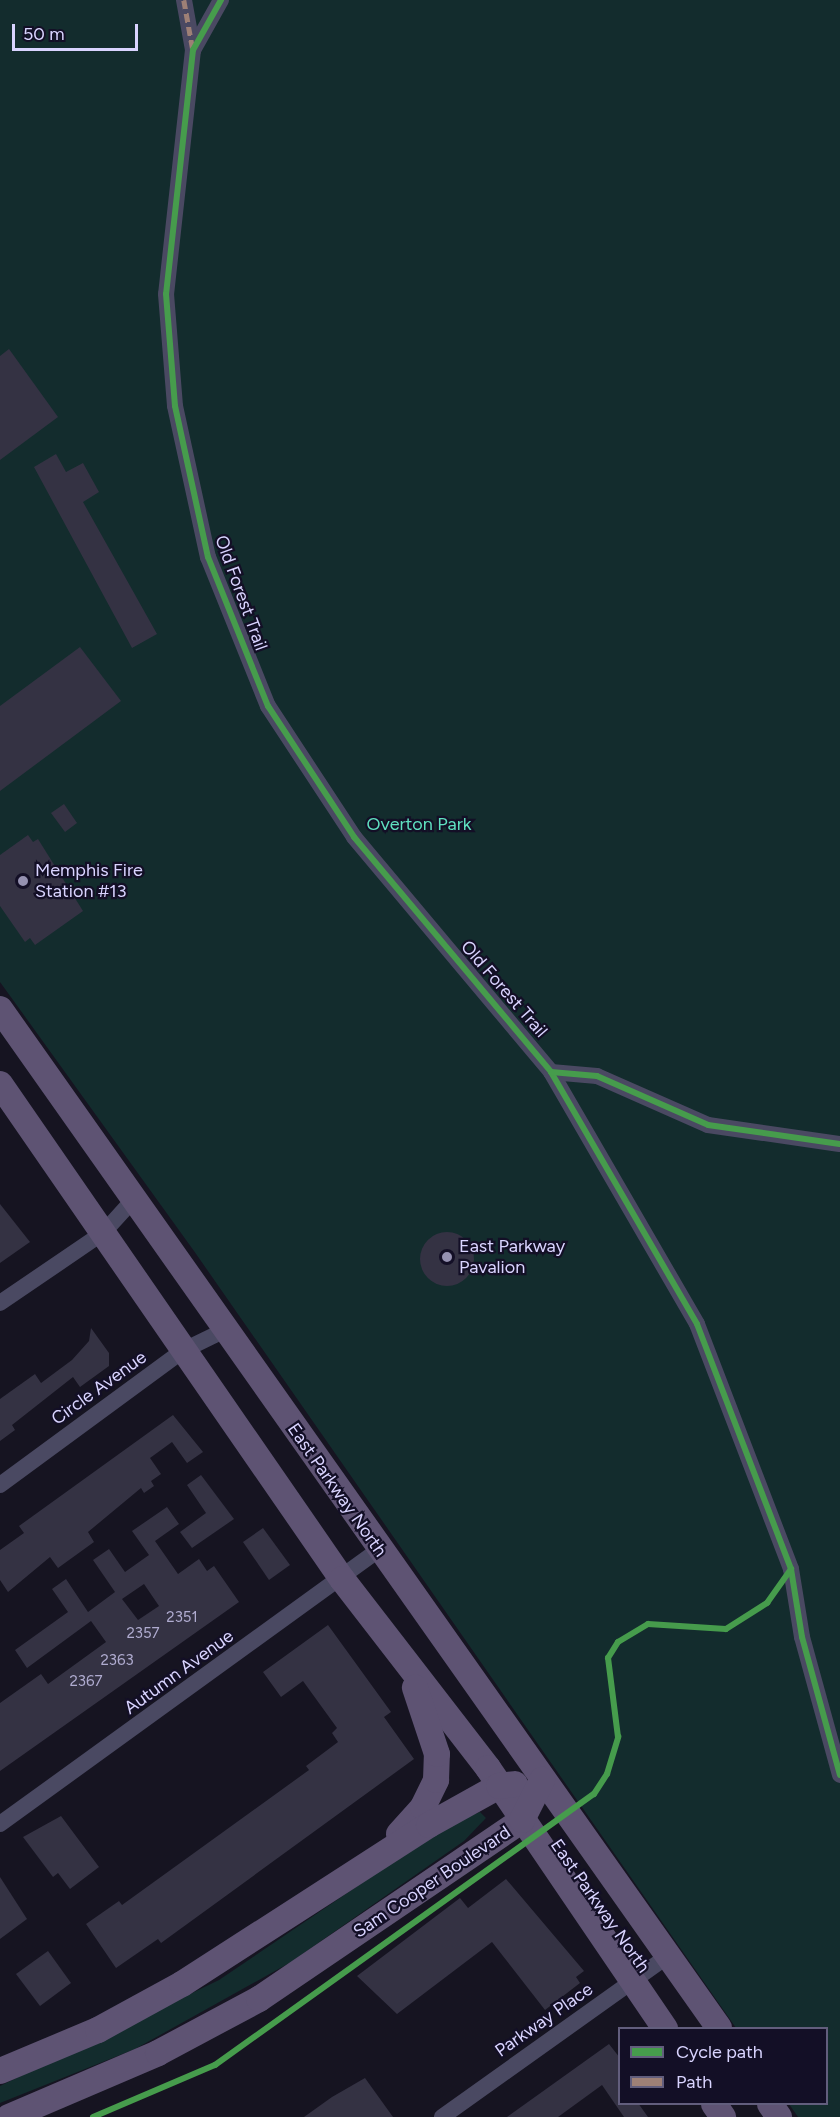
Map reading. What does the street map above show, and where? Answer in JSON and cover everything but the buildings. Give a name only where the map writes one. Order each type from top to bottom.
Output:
[{"type":"main road","name":"East Parkway North","points":[[0,1009],[379,1550],[718,2027]]},
{"type":"main road","name":"East Parkway North","points":[[0,1084],[342,1579],[499,1786],[664,2027]]},
{"type":"main road","points":[[374,1862],[423,1807],[436,1780],[430,1725],[402,1658]]},
{"type":"main road","points":[[0,2071],[98,2030],[182,1984],[499,1786],[542,1780]]},
{"type":"main road","name":"Sam Cooper Boulevard","points":[[9,2117],[158,2053],[259,1999],[522,1820],[542,1780]]},
{"type":"street","points":[[184,0],[193,50]]},
{"type":"street","name":"Old Forest Trail","points":[[221,0],[193,50],[166,294],[167,334],[175,406],[208,557],[268,706],[354,837],[551,1072],[697,1324],[791,1569],[802,1637],[840,1775]]},
{"type":"street","points":[[551,1072],[597,1076],[708,1125],[840,1144]]},
{"type":"street","points":[[0,1303],[104,1232],[133,1200]]},
{"type":"street","name":"Circle Avenue","points":[[0,1485],[184,1350],[225,1330]]},
{"type":"street","name":"Autumn Avenue","points":[[0,1824],[342,1579],[379,1550]]},
{"type":"street","name":"Parkway Place","points":[[441,2117],[669,1955]]},
{"type":"green space","name":"Overton Park","points":[[0,0],[840,0],[840,2117],[798,2117],[790,2105],[828,2105],[828,2027],[735,2027],[194,1251],[0,982]]},
{"type":"green space","points":[[480,1812],[486,1818],[464,1841],[291,1962],[135,2049],[0,2103],[0,2086],[219,1980],[446,1826]]},
{"type":"marked path","points":[[184,0],[193,50]]},
{"type":"cycle path","points":[[221,0],[193,50],[166,294],[175,406],[208,557],[268,706],[354,837],[551,1072],[697,1324],[791,1569],[802,1637],[840,1775]]},
{"type":"cycle path","points":[[551,1072],[597,1076],[708,1125],[840,1144]]},
{"type":"cycle path","points":[[93,2117],[215,2065],[594,1794],[607,1774],[618,1737],[608,1658],[618,1642],[648,1624],[726,1629],[767,1603],[791,1569]]},
{"type":"place","name":"Memphis Fire Station #13","points":[[23,881]]},
{"type":"place","name":"East Parkway Pavalion","points":[[447,1257]]}]
